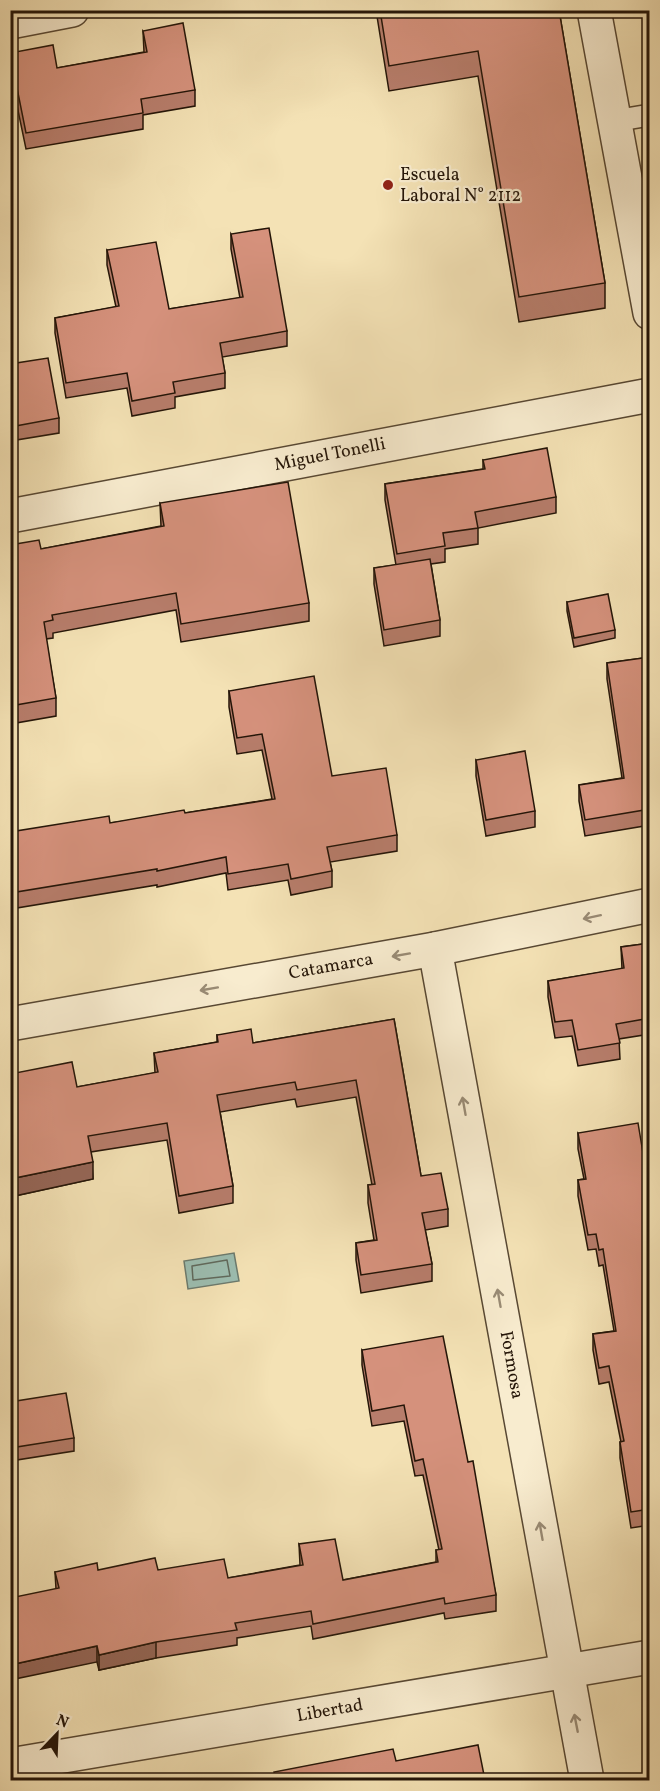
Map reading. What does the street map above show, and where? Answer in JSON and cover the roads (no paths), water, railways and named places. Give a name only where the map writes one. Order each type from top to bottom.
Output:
[{"type":"street","points":[[10,22],[72,10]]},
{"type":"street","points":[[594,10],[650,313]]},
{"type":"street","name":"Miguel Tonelli","points":[[10,516],[650,394]]},
{"type":"street","name":"Catamarca","points":[[10,1024],[435,949],[650,905]]},
{"type":"street","name":"Formosa","points":[[435,949],[587,1780]]},
{"type":"street","name":"Libertad","points":[[10,1765],[650,1657]]},
{"type":"lane","points":[[614,121],[650,115]]},
{"type":"water","points":[[234,1253],[239,1281],[188,1289],[184,1261]]},
{"type":"place","name":"Escuela Laboral N° 2112","points":[[388,185]]}]
